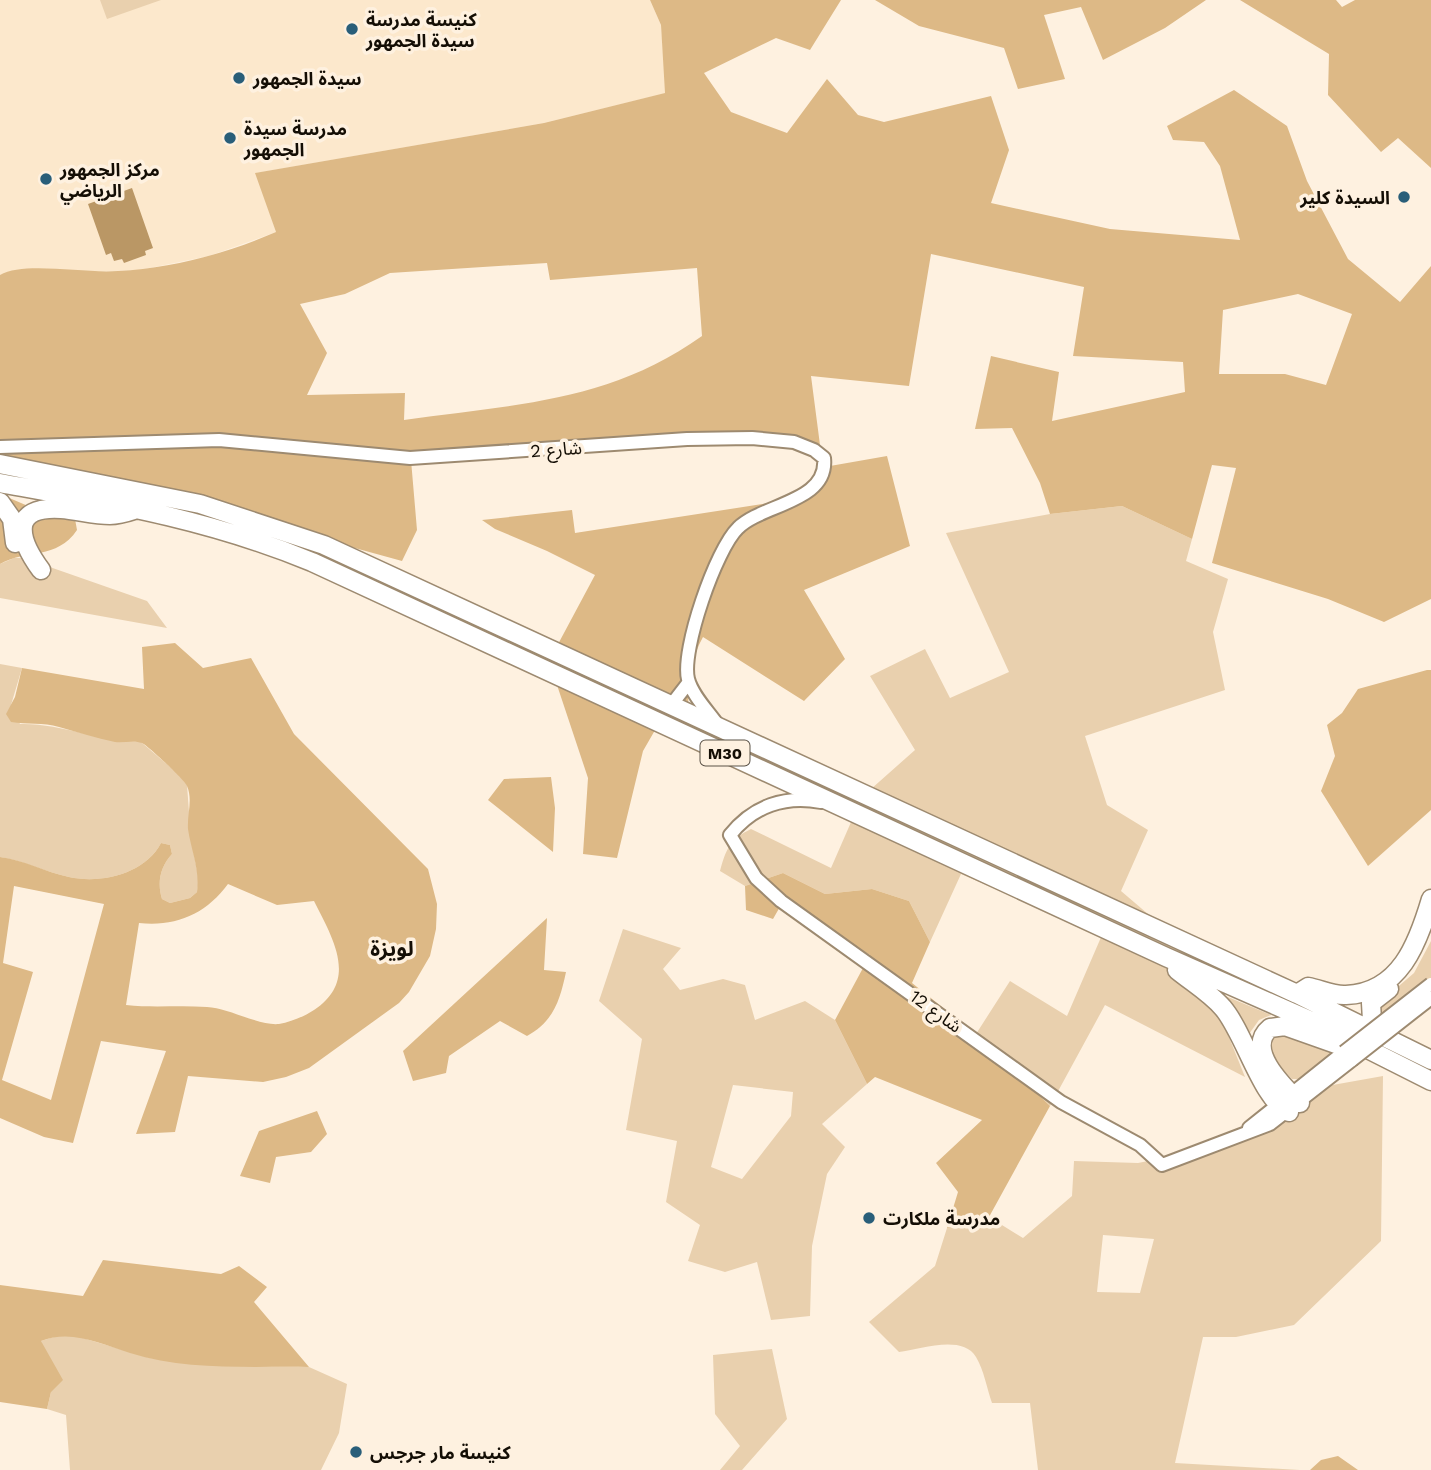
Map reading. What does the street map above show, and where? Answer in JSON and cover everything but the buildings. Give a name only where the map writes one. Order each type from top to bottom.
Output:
[{"type":"highway","name":"M30","points":[[0,464],[200,503],[302,536],[717,724],[1297,994],[1431,1060]]},
{"type":"highway","name":"M30","points":[[0,483],[141,508],[236,534],[312,562],[836,806],[1318,1024],[1431,1082]]},
{"type":"highway","points":[[0,502],[12,519],[15,542],[21,556],[41,570],[22,537],[23,525],[35,513],[57,509],[120,515],[141,508]]},
{"type":"highway","points":[[1297,994],[1308,987],[1348,995],[1377,986],[1394,976],[1417,941],[1431,899]]},
{"type":"highway","points":[[1380,1034],[1372,1020],[1371,1003],[1408,974],[1431,926]]},
{"type":"highway","points":[[1166,957],[1228,1014],[1290,1104]]},
{"type":"highway","points":[[1290,1104],[1261,1046],[1263,1036],[1270,1028],[1293,1029],[1402,1067]]},
{"type":"street","name":"شارع 2","points":[[0,447],[219,440],[410,458],[687,439],[752,438],[794,442],[814,450],[824,458],[825,467],[814,486],[748,520],[722,549],[689,651],[689,682]]},
{"type":"street","points":[[672,704],[689,682],[717,724]]},
{"type":"street","name":"شارع 12","points":[[836,806],[800,799],[782,802],[748,815],[730,835],[756,878],[781,901],[1061,1102],[1140,1144],[1162,1165],[1231,1140],[1290,1104]]},
{"type":"street","points":[[1290,1104],[1431,984]]},
{"type":"street","points":[[1348,1056],[1431,998]]},
{"type":"shaded area","name":"مدرسة سيدة الجمهور","points":[[0,0],[650,0],[661,25],[666,93],[544,123],[256,173],[276,232],[209,256],[140,270],[91,272],[42,269],[0,275]]},
{"type":"shaded area","points":[[100,0],[161,0],[107,19]]},
{"type":"shaded area","points":[[650,0],[841,0],[810,50],[776,38],[704,73],[731,112],[787,133],[827,79],[858,115],[884,122],[991,96],[1009,150],[991,203],[1110,229],[1240,240],[1220,166],[1204,142],[1173,140],[1167,126],[1234,90],[1287,126],[1307,181],[1348,259],[1400,302],[1431,266],[1431,599],[1384,622],[1328,599],[1212,563],[1236,468],[1212,465],[1192,539],[1122,506],[1050,514],[1040,483],[1012,428],[975,429],[991,356],[1059,372],[1052,421],[1185,392],[1183,362],[1073,356],[1084,287],[931,254],[909,386],[811,376],[820,445],[727,435],[562,440],[411,460],[417,530],[402,561],[195,504],[0,465],[0,275],[24,269],[138,269],[199,259],[276,232],[255,173],[544,123],[665,93],[661,25]],"holes":[[[547,263],[550,280],[697,268],[702,336],[667,358],[631,375],[595,388],[522,404],[404,420],[405,393],[307,395],[327,353],[300,304],[345,294],[390,273]],[[1298,294],[1352,314],[1326,385],[1285,374],[1219,374],[1223,310]]]},
{"type":"shaded area","points":[[875,0],[1206,0],[1165,28],[1103,60],[1081,7],[1044,15],[1065,79],[1018,89],[1004,48],[919,26]]},
{"type":"shaded area","points":[[1240,0],[1336,0],[1342,7],[1355,0],[1431,0],[1431,168],[1398,138],[1381,152],[1328,95],[1329,54]]},
{"type":"shaded area","points":[[132,188],[153,248],[145,251],[146,255],[124,263],[122,259],[114,261],[111,253],[106,255],[88,204]]},
{"type":"shaded area","points":[[887,456],[910,546],[804,590],[845,659],[804,701],[703,637],[689,680],[691,724],[666,711],[643,751],[617,858],[583,854],[588,778],[549,661],[595,575],[495,529],[482,520],[572,510],[575,533],[769,503],[793,496],[830,466]]},
{"type":"shaded area","points":[[0,494],[28,506],[75,519],[77,530],[60,546],[51,550],[10,559],[0,564]]},
{"type":"shaded area","points":[[1122,506],[1192,539],[1186,561],[1228,579],[1213,632],[1225,690],[1085,736],[1107,805],[1148,830],[1121,891],[1196,955],[1245,1077],[1105,1005],[1050,1106],[976,1034],[1010,981],[1067,1016],[1102,935],[961,874],[930,942],[909,901],[872,889],[825,894],[783,873],[745,886],[720,871],[730,846],[751,829],[831,868],[862,797],[915,750],[870,676],[925,649],[950,698],[1009,672],[946,533],[1050,514]]},
{"type":"shaded area","points":[[14,558],[24,558],[147,601],[167,628],[0,598],[0,564]]},
{"type":"shaded area","points":[[175,643],[203,668],[251,658],[294,734],[428,869],[437,904],[436,929],[430,956],[409,992],[399,1003],[309,1068],[263,1082],[188,1076],[175,1132],[136,1134],[166,1051],[101,1041],[73,1143],[44,1137],[0,1118],[0,857],[69,877],[95,879],[133,869],[154,854],[161,843],[170,845],[172,854],[161,875],[162,899],[170,903],[190,898],[197,892],[198,884],[188,829],[190,797],[185,782],[142,743],[115,742],[53,725],[11,722],[6,714],[15,697],[22,668],[144,689],[142,647]],"holes":[[[228,884],[277,905],[314,901],[338,958],[336,986],[328,998],[314,1010],[279,1024],[207,1007],[126,1005],[139,923],[165,923],[189,916],[210,903]],[[14,886],[104,904],[51,1100],[2,1080],[33,972],[3,963]]]},
{"type":"shaded area","points":[[0,664],[22,668],[11,705],[20,724],[51,726],[110,739],[141,742],[183,778],[187,785],[191,839],[199,880],[197,892],[190,898],[170,903],[162,899],[161,875],[172,854],[170,845],[161,843],[154,854],[133,869],[95,879],[69,877],[0,857]]},
{"type":"shaded area","points":[[1431,670],[1431,810],[1368,866],[1321,791],[1335,756],[1327,725],[1342,713],[1358,689]]},
{"type":"shaded area","points":[[551,777],[555,808],[553,852],[488,800],[504,779]]},
{"type":"shaded area","points":[[783,873],[825,894],[872,889],[909,901],[930,942],[912,983],[976,1034],[1050,1106],[989,1217],[947,1228],[958,1192],[936,1163],[982,1120],[875,1077],[867,1084],[835,1020],[870,955],[781,905],[773,919],[746,910],[745,886]]},
{"type":"shaded area","points":[[547,918],[544,970],[566,972],[558,1001],[550,1017],[527,1036],[500,1021],[449,1056],[446,1073],[413,1081],[403,1051]]},
{"type":"shaded area","points":[[623,929],[681,948],[663,969],[680,990],[723,979],[745,985],[755,1020],[805,1001],[835,1020],[867,1084],[822,1124],[845,1147],[827,1174],[812,1246],[810,1316],[771,1320],[757,1262],[725,1272],[688,1261],[700,1225],[666,1202],[677,1141],[626,1130],[642,1039],[599,1001]],"holes":[[[733,1085],[793,1092],[791,1116],[742,1179],[711,1167]]]},
{"type":"shaded area","points":[[1431,941],[1431,978],[1378,1018],[1379,1003],[1414,973]]},
{"type":"shaded area","points":[[1223,995],[1271,1015],[1259,1020],[1249,1034],[1243,1021]]},
{"type":"shaded area","points":[[1283,1032],[1335,1052],[1300,1079],[1292,1079],[1271,1058],[1270,1036]]},
{"type":"shaded area","points":[[1383,1076],[1381,1241],[1294,1325],[1236,1337],[1203,1337],[1175,1463],[1300,1470],[1038,1470],[1030,1403],[992,1403],[981,1368],[970,1350],[961,1346],[940,1345],[899,1352],[869,1322],[935,1266],[947,1228],[989,1217],[1023,1238],[1072,1196],[1074,1161],[1138,1163],[1198,1151],[1327,1086]],"holes":[[[1103,1235],[1154,1239],[1140,1293],[1097,1292]]]},
{"type":"shaded area","points":[[317,1111],[327,1134],[311,1152],[276,1157],[270,1183],[240,1176],[259,1131]]},
{"type":"shaded area","points":[[103,1260],[221,1274],[239,1266],[267,1287],[254,1302],[309,1367],[174,1363],[86,1339],[52,1338],[41,1341],[63,1380],[51,1392],[47,1409],[0,1402],[0,1285],[83,1296]]},
{"type":"shaded area","points":[[57,1336],[76,1336],[150,1358],[232,1366],[309,1367],[347,1384],[339,1433],[321,1470],[70,1470],[66,1415],[47,1409],[51,1392],[41,1341]]},
{"type":"shaded area","points":[[772,1349],[787,1419],[742,1470],[720,1470],[740,1446],[715,1414],[713,1355]]},
{"type":"shaded area","points":[[1338,1456],[1358,1470],[1310,1470],[1321,1460]]},
{"type":"place","name":"كنيسة مدرسة سيدة الجمهور","points":[[352,29]]},
{"type":"place","name":"سيدة الجمهور","points":[[239,78]]},
{"type":"place","name":"مدرسة سيدة الجمهور","points":[[230,138]]},
{"type":"place","name":"مركز الجمهور الرياضي","points":[[46,179]]},
{"type":"place","name":"السيدة كلير","points":[[1404,197]]},
{"type":"place","name":"مدرسة ملكارت","points":[[869,1218]]},
{"type":"place","name":"كنيسة مار جرجس","points":[[356,1452]]},
{"type":"district","name":"لويزة","points":[[392,948]]}]
